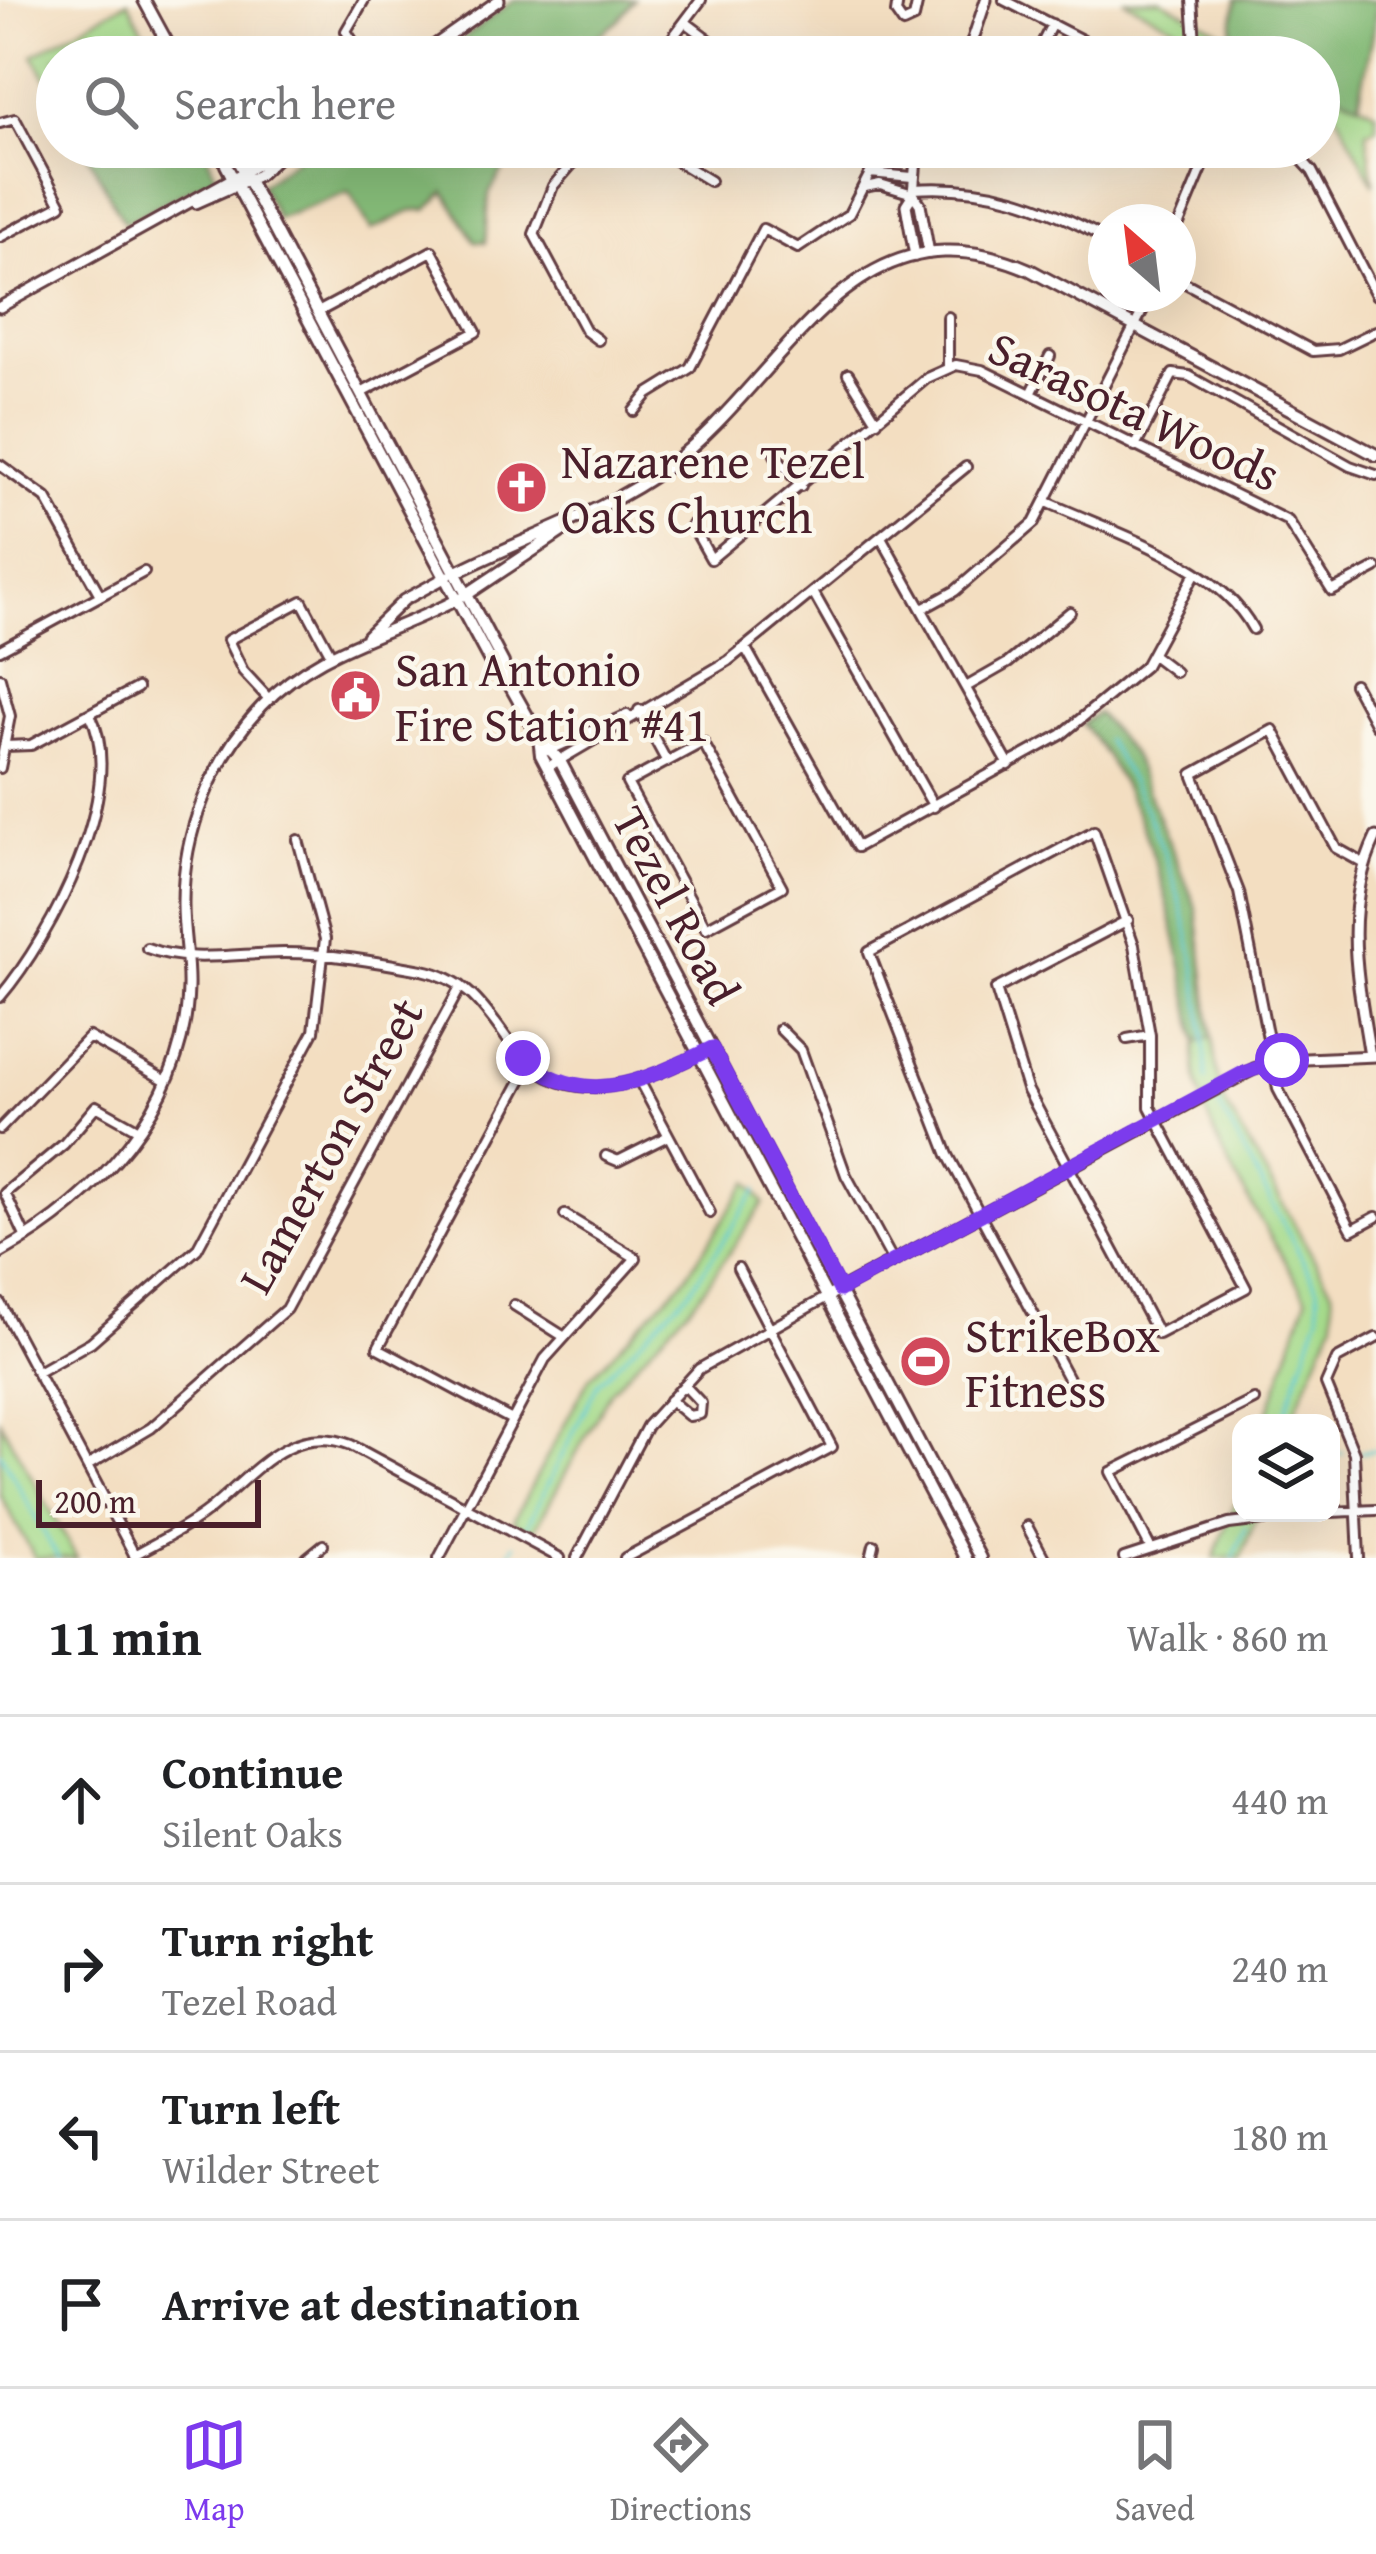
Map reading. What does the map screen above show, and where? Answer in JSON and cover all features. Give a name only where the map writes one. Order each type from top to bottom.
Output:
[{"type":"main road","points":[[144,0],[164,36]]},
{"type":"main road","name":"Tezel Road","points":[[234,168],[450,575]]},
{"type":"main road","name":"Tezel Road","points":[[240,179],[362,393],[461,597],[503,663],[503,673],[539,736],[548,767],[706,1050]]},
{"type":"main road","points":[[461,597],[651,478],[698,442],[845,287],[878,268],[929,253],[1001,259],[1376,455]]},
{"type":"main road","points":[[450,575],[584,516]]},
{"type":"main road","name":"Tezel Road","points":[[539,736],[554,748],[706,1050],[980,1558]]},
{"type":"main road","name":"Tezel Road","points":[[834,1293],[965,1558]]},
{"type":"street","points":[[349,36],[346,32],[364,0]]},
{"type":"street","points":[[448,36],[499,0]]},
{"type":"street","points":[[677,36],[701,0]]},
{"type":"street","points":[[898,0],[896,13],[904,23],[914,18],[918,0]]},
{"type":"street","points":[[974,36],[986,0]]},
{"type":"street","points":[[1004,0],[1075,36]]},
{"type":"street","points":[[1192,0],[1195,36]]},
{"type":"street","points":[[688,24],[704,36]]},
{"type":"street","points":[[1046,36],[1052,24]]},
{"type":"street","points":[[0,123],[15,119],[36,158]]},
{"type":"street","points":[[0,237],[61,205],[41,168]]},
{"type":"street","points":[[0,307],[257,168]]},
{"type":"street","points":[[569,168],[553,186],[534,234],[586,331],[598,340]]},
{"type":"street","points":[[687,168],[710,182]]},
{"type":"street","points":[[915,168],[906,205],[915,256]]},
{"type":"street","points":[[1187,204],[1202,168]]},
{"type":"street","points":[[1310,168],[1376,295]]},
{"type":"street","points":[[634,411],[648,394],[690,368],[763,230],[798,248],[849,214],[870,173],[913,187],[958,187],[1014,196],[1088,231]]},
{"type":"street","points":[[863,188],[880,184],[895,193],[913,187]]},
{"type":"street","points":[[913,187],[929,253]]},
{"type":"street","points":[[318,312],[432,251],[476,332],[362,393]]},
{"type":"street","points":[[1196,288],[1313,351],[1339,349],[1376,331]]},
{"type":"street","points":[[924,608],[955,591],[1020,537],[1047,502],[1141,312]]},
{"type":"street","points":[[948,367],[949,317]]},
{"type":"street","points":[[1030,394],[1050,356]]},
{"type":"street","name":"Sarasota Woods","points":[[692,525],[711,559],[948,367],[982,370],[1288,521],[1332,591],[1376,568]]},
{"type":"street","points":[[848,374],[877,421]]},
{"type":"street","points":[[1136,447],[1173,374],[1190,376],[1350,466],[1376,475]]},
{"type":"street","points":[[775,454],[800,487]]},
{"type":"street","points":[[0,465],[46,498],[100,596]]},
{"type":"street","points":[[548,767],[745,647],[966,467]]},
{"type":"street","points":[[1047,502],[1196,572],[1228,593],[1253,629]]},
{"type":"street","points":[[880,537],[1009,766]]},
{"type":"street","points":[[0,650],[144,572]]},
{"type":"street","points":[[745,647],[857,847],[1061,735],[1154,656],[1196,572]]},
{"type":"street","points":[[367,636],[404,600],[450,575]]},
{"type":"street","points":[[812,592],[934,807]]},
{"type":"street","points":[[0,1252],[94,1186],[139,1130],[165,1080],[187,1004],[184,879],[199,809],[219,765],[268,699],[330,653],[415,621],[461,597]]},
{"type":"street","points":[[268,699],[243,670],[227,640],[302,601],[330,653]]},
{"type":"street","points":[[967,687],[1007,663],[1070,612]]},
{"type":"street","points":[[1154,656],[1175,672]]},
{"type":"street","points":[[0,678],[10,716],[0,768]]},
{"type":"street","points":[[1354,684],[1376,724]]},
{"type":"street","points":[[5,746],[31,746],[137,688]]},
{"type":"street","points":[[542,755],[639,710]]},
{"type":"street","points":[[639,710],[667,762]]},
{"type":"street","points":[[0,997],[34,948],[85,846],[103,754],[90,714]]},
{"type":"street","points":[[1365,864],[1336,848],[1274,730],[1193,773],[1239,892],[1270,1063],[1282,1100],[1352,1230],[1376,1217]]},
{"type":"street","points":[[704,742],[782,886],[706,928],[627,783],[667,762],[704,742]]},
{"type":"street","points":[[1070,1382],[929,1114],[869,952],[1094,831],[1128,920],[1150,1035],[1146,1093],[1246,1288],[1158,1334],[1019,1071],[996,989],[1128,920]]},
{"type":"street","points":[[577,1558],[641,1435],[709,1360],[1270,1063],[1373,1056],[1353,944],[1365,864],[1376,837]]},
{"type":"street","points":[[38,1372],[91,1342],[204,1240],[314,1031],[325,957],[322,926],[303,873],[298,840]]},
{"type":"street","points":[[146,948],[187,956],[325,957],[426,971],[482,1001],[530,1064],[550,1077],[584,1088],[640,1082],[706,1050]]},
{"type":"street","name":"Lamerton Street","points":[[87,1466],[151,1428],[286,1309],[461,986]]},
{"type":"street","points":[[779,1029],[801,1050],[846,1174],[893,1262]]},
{"type":"street","points":[[1127,1039],[1150,1035]]},
{"type":"street","points":[[0,1129],[89,1037],[165,1080]]},
{"type":"street","points":[[512,1420],[378,1348],[530,1064]]},
{"type":"street","points":[[640,1082],[710,1214]]},
{"type":"street","points":[[26,1238],[5,1200],[7,1188],[64,1144],[88,1108],[96,1106],[139,1130]]},
{"type":"street","points":[[606,1156],[618,1161],[668,1136]]},
{"type":"street","points":[[439,1558],[563,1336],[636,1258],[565,1215]]},
{"type":"street","points":[[625,1558],[832,1447],[738,1268]]},
{"type":"street","points":[[0,1303],[135,1556],[204,1514],[283,1448],[324,1438],[351,1445],[560,1558]]},
{"type":"street","points":[[514,1305],[563,1336]]},
{"type":"street","points":[[1359,1558],[1354,1453],[1326,1384],[1337,1359],[1376,1338]]},
{"type":"street","points":[[670,1400],[689,1416],[700,1414],[701,1403],[684,1385]]},
{"type":"street","points":[[1150,1547],[1111,1472],[1254,1400]]},
{"type":"street","points":[[1340,1512],[1376,1510]]},
{"type":"street","points":[[1124,1558],[1243,1522]]},
{"type":"street","points":[[1027,1526],[1044,1558]]},
{"type":"street","points":[[307,1558],[323,1545]]},
{"type":"street","points":[[871,1558],[874,1545]]},
{"type":"green space","points":[[514,0],[634,0],[598,36],[466,36]]},
{"type":"green space","points":[[1123,0],[1161,0],[1230,36],[1194,36]]},
{"type":"green space","points":[[1236,0],[1376,0],[1359,104],[1340,94],[1340,36],[1231,36]]},
{"type":"green space","points":[[128,1],[146,36],[66,36]]},
{"type":"green space","points":[[1340,93],[1376,112],[1376,128],[1366,131],[1374,185],[1340,119]]},
{"type":"green space","points":[[95,168],[213,168],[216,176],[124,223]]},
{"type":"green space","points":[[283,168],[504,168],[489,194],[486,242],[475,241],[445,192],[427,210],[414,210],[371,230],[349,192],[277,219],[261,185]]},
{"type":"green space","points":[[1097,713],[1132,754],[1197,909],[1212,1037],[1197,1042],[1171,917],[1146,835],[1108,759],[1082,724]]},
{"type":"green space","points":[[1212,1037],[1220,1094],[1332,1290],[1334,1320],[1294,1414],[1268,1414],[1307,1298],[1215,1135],[1195,1069],[1197,1042]]},
{"type":"green space","points":[[748,1182],[764,1203],[698,1297],[611,1390],[533,1533],[513,1521],[589,1378],[685,1278]]},
{"type":"green space","points":[[0,1421],[77,1558],[35,1558],[0,1495]]},
{"type":"green space","points":[[1232,1510],[1232,1522],[1255,1522],[1241,1558],[1214,1558]]},
{"type":"waterway","points":[[1106,740],[1150,819],[1180,903],[1199,990],[1206,1080]]},
{"type":"waterway","points":[[1216,1100],[1318,1288],[1319,1314],[1285,1414]]},
{"type":"waterway","points":[[526,1528],[598,1383],[691,1289],[757,1190]]},
{"type":"waterway","points":[[1361,1452],[1376,1450]]},
{"type":"waterway","points":[[0,1452],[58,1558]]},
{"type":"waterway","points":[[1233,1558],[1246,1528]]},
{"type":"waterway","points":[[508,1558],[515,1544]]},
{"type":"place","name":"Nazarene Tezel Oaks Church","points":[[522,488]]},
{"type":"place","name":"San Antonio Fire Station #41","points":[[356,696]]},
{"type":"place","name":"StrikeBox Fitness","points":[[926,1362]]},
{"type":"route","points":[[523,1058],[561,1082],[607,1089],[640,1082],[712,1048],[840,1290],[1243,1073],[1282,1060]]}]
